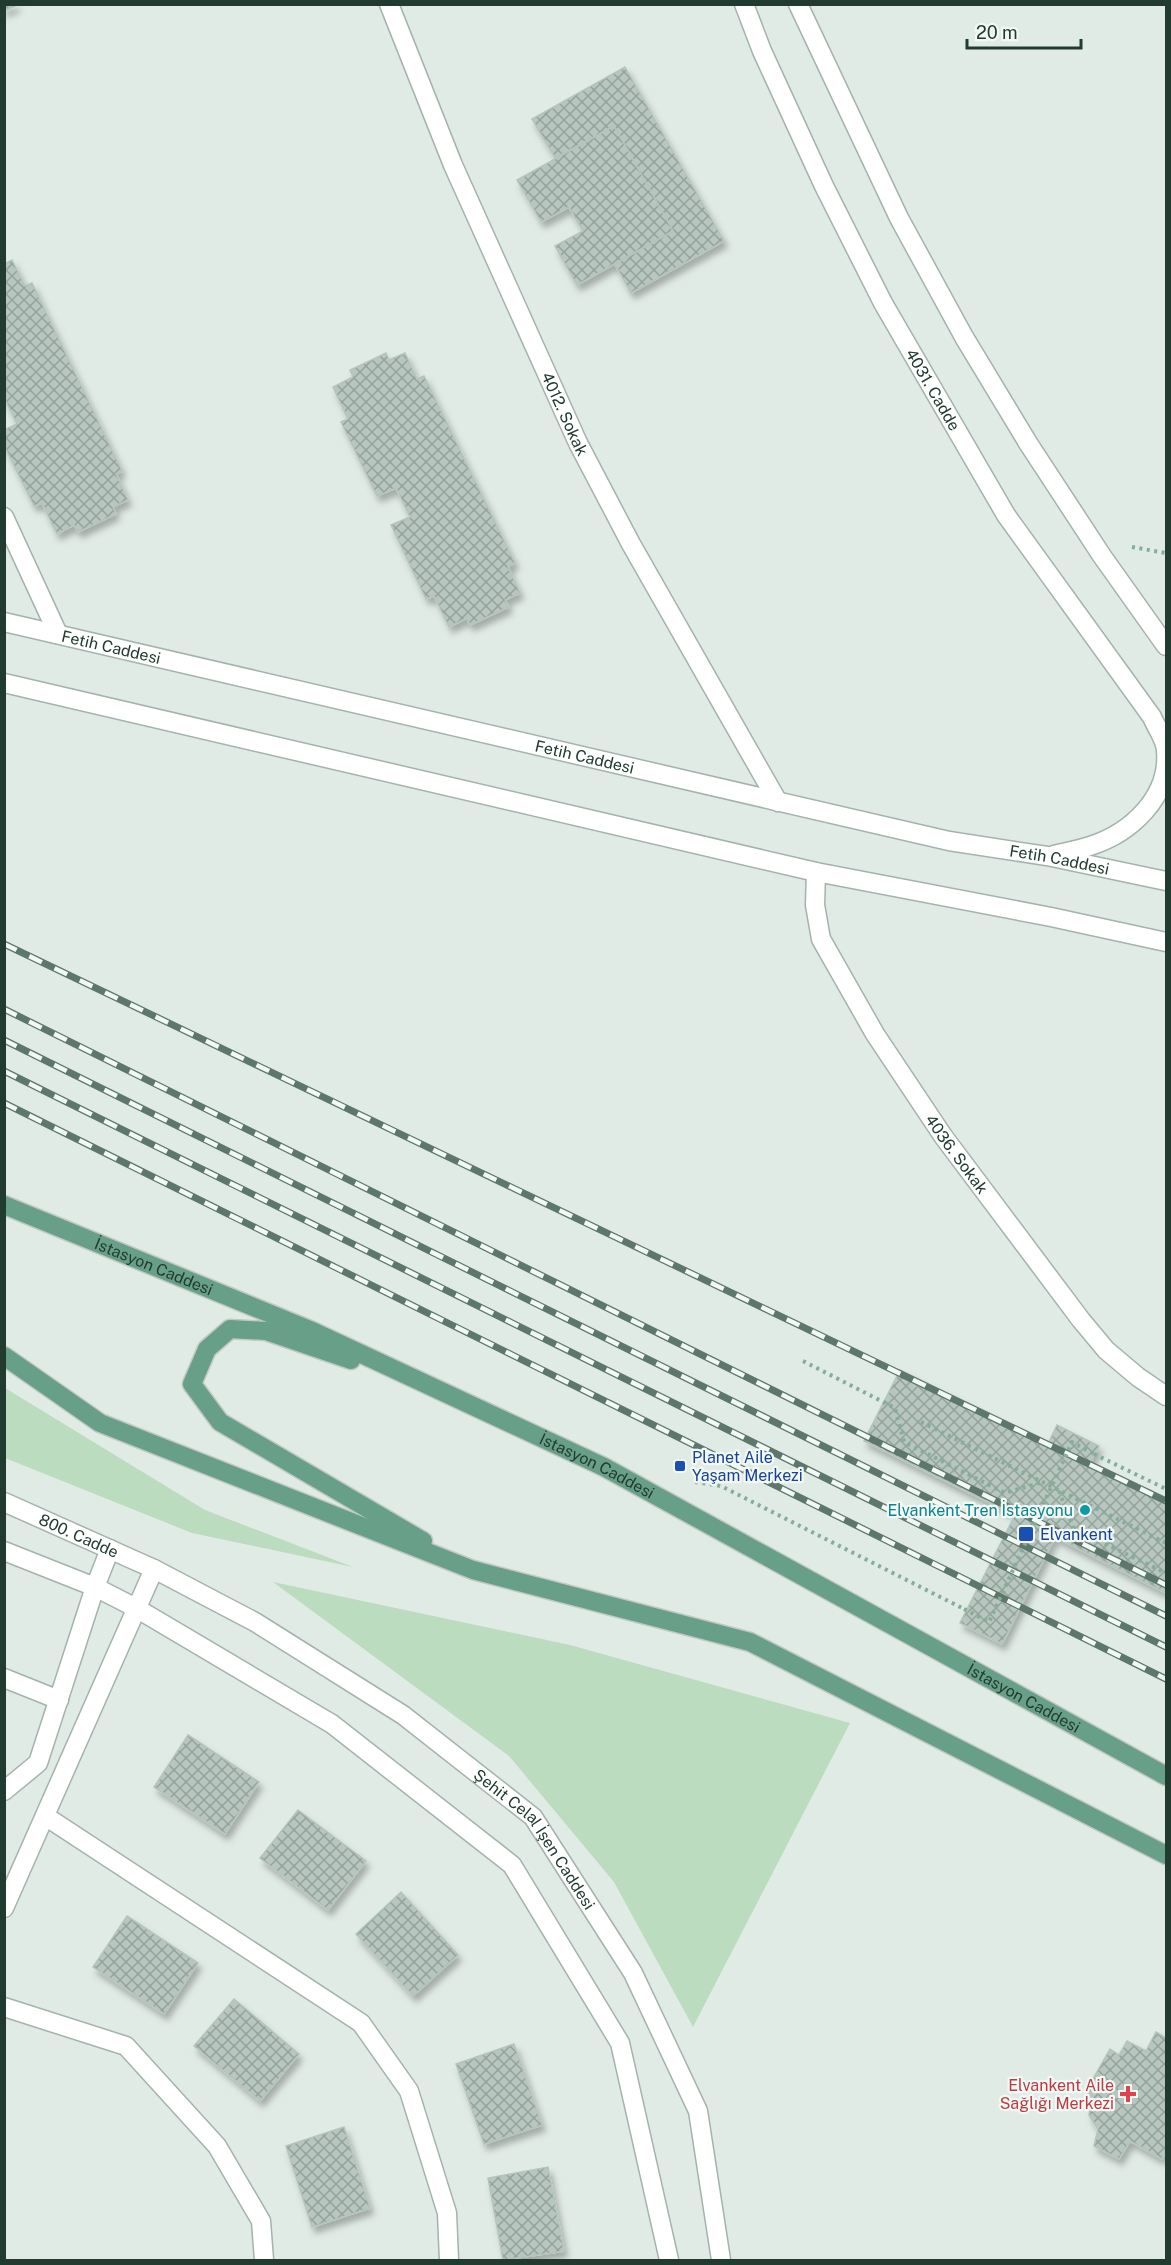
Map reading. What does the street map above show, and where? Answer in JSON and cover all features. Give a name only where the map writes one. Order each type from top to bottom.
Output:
[{"type":"main road","name":"İstasyon Caddesi","points":[[4,1205],[310,1330],[604,1467],[1167,1776]]},
{"type":"main road","points":[[416,1379],[266,1331],[230,1329],[207,1349],[192,1384],[220,1422],[473,1570]]},
{"type":"main road","points":[[4,1356],[100,1423],[473,1570],[750,1642],[1167,1855]]},
{"type":"street","name":"4012. Sokak","points":[[390,4],[453,165],[578,443],[631,544],[778,802]]},
{"type":"street","name":"4031. Cadde","points":[[744,4],[762,51],[824,186],[883,303],[1006,515],[1152,717],[1167,750],[1164,782],[1149,808],[1125,830],[1092,846],[1047,856]]},
{"type":"street","points":[[798,4],[899,218],[964,337],[1028,442],[1102,556],[1167,646]]},
{"type":"street","points":[[4,517],[58,634]]},
{"type":"street","name":"Fetih Caddesi","points":[[4,622],[949,841],[1047,856],[1167,881]]},
{"type":"street","points":[[4,683],[816,872],[1051,917],[1167,942]]},
{"type":"street","name":"4036. Sokak","points":[[816,872],[815,905],[821,939],[887,1052],[943,1136],[1106,1350],[1138,1377],[1167,1396]]},
{"type":"street","name":"800. Cadde","points":[[4,1502],[153,1569]]},
{"type":"street","points":[[4,1791],[38,1763],[95,1587],[110,1550]]},
{"type":"street","points":[[4,1551],[95,1587],[135,1608]]},
{"type":"street","points":[[4,1908],[153,1569]]},
{"type":"street","name":"Şehit Celal İşen Caddesi","points":[[153,1569],[255,1622],[403,1715],[533,1817],[633,1973],[699,2111],[721,2260]]},
{"type":"street","name":"Şehit Celal İşen Caddesi","points":[[135,1608],[332,1724],[512,1865],[620,2043],[669,2260]]},
{"type":"street","points":[[4,1678],[58,1700]]},
{"type":"street","points":[[45,1816],[362,2024],[409,2091],[447,2213],[449,2260]]},
{"type":"street","points":[[4,2007],[126,2046],[217,2146],[261,2221],[264,2260]]},
{"type":"path","points":[[803,1361],[895,1408],[904,1442],[995,1488],[1005,1493],[1043,1482]]},
{"type":"path","points":[[921,1422],[1167,1543]]},
{"type":"path","points":[[686,1480],[721,1486],[989,1622],[1072,1442],[1167,1489]]},
{"type":"path","points":[[1058,1490],[1074,1529],[1167,1574]]},
{"type":"green space","points":[[5,1388],[205,1510],[353,1567],[192,1533],[5,1458]]},
{"type":"green space","points":[[273,1582],[570,1645],[850,1723],[693,2027],[614,1882],[509,1756]]},
{"type":"building","points":[[4,4],[16,4],[17,5],[4,11]]},
{"type":"building","points":[[625,67],[724,241],[631,293],[615,264],[673,231],[614,126],[555,158],[532,119]]},
{"type":"building","points":[[614,126],[673,231],[577,285],[555,246],[583,231],[569,207],[541,222],[517,180]]},
{"type":"building","points":[[12,260],[25,286],[32,283],[122,471],[116,474],[128,500],[113,507],[116,514],[78,532],[74,525],[57,534],[42,503],[34,506],[4,445],[4,430],[17,424],[4,397],[4,264]]},
{"type":"building","points":[[386,353],[389,360],[405,353],[417,379],[424,376],[515,563],[508,567],[520,593],[505,600],[509,607],[470,625],[467,618],[449,627],[434,596],[426,599],[391,525],[410,517],[396,488],[377,496],[341,422],[348,419],[333,387],[353,377],[350,370]]},
{"type":"building","name":"Elvankent Tren İstasyonu","points":[[900,1370],[1048,1444],[1057,1425],[1099,1446],[1089,1465],[1166,1504],[1166,1593],[1055,1537],[1002,1644],[960,1623],[1015,1515],[864,1441]]},
{"type":"building","points":[[188,1735],[259,1782],[225,1834],[154,1787]]},
{"type":"building","points":[[298,1810],[366,1861],[328,1910],[260,1858]]},
{"type":"building","points":[[401,1892],[458,1955],[413,1996],[356,1934]]},
{"type":"building","points":[[127,1916],[198,1963],[164,2014],[93,1967]]},
{"type":"building","points":[[234,1999],[299,2054],[260,2101],[194,2046]]},
{"type":"building","name":"Elvankent Aile Sağlığı Merkezi","points":[[1156,2032],[1166,2038],[1166,2151],[1162,2159],[1130,2141],[1119,2159],[1094,2146],[1098,2129],[1089,2115],[1092,2097],[1086,2091],[1110,2049],[1119,2055],[1127,2041],[1146,2051]]},
{"type":"building","points":[[514,2044],[542,2125],[484,2144],[456,2064]]},
{"type":"building","points":[[344,2127],[370,2208],[312,2227],[286,2146]]},
{"type":"building","points":[[548,2167],[564,2251],[503,2260],[488,2178]]},
{"type":"railway","points":[[4,944],[1166,1501]]},
{"type":"railway","points":[[4,1009],[1166,1585]]},
{"type":"railway","points":[[4,1040],[1166,1616]]},
{"type":"railway","points":[[4,1071],[1166,1647]]},
{"type":"railway","points":[[4,1103],[1166,1679]]},
{"type":"place","name":"Planet Aile Yaşam Merkezi","points":[[680,1466]]},
{"type":"place","name":"Elvankent Tren İstasyonu","points":[[1085,1510]]},
{"type":"place","name":"Elvankent","points":[[1026,1534]]},
{"type":"place","name":"Elvankent Aile Sağlığı Merkezi","points":[[1128,2094]]}]
